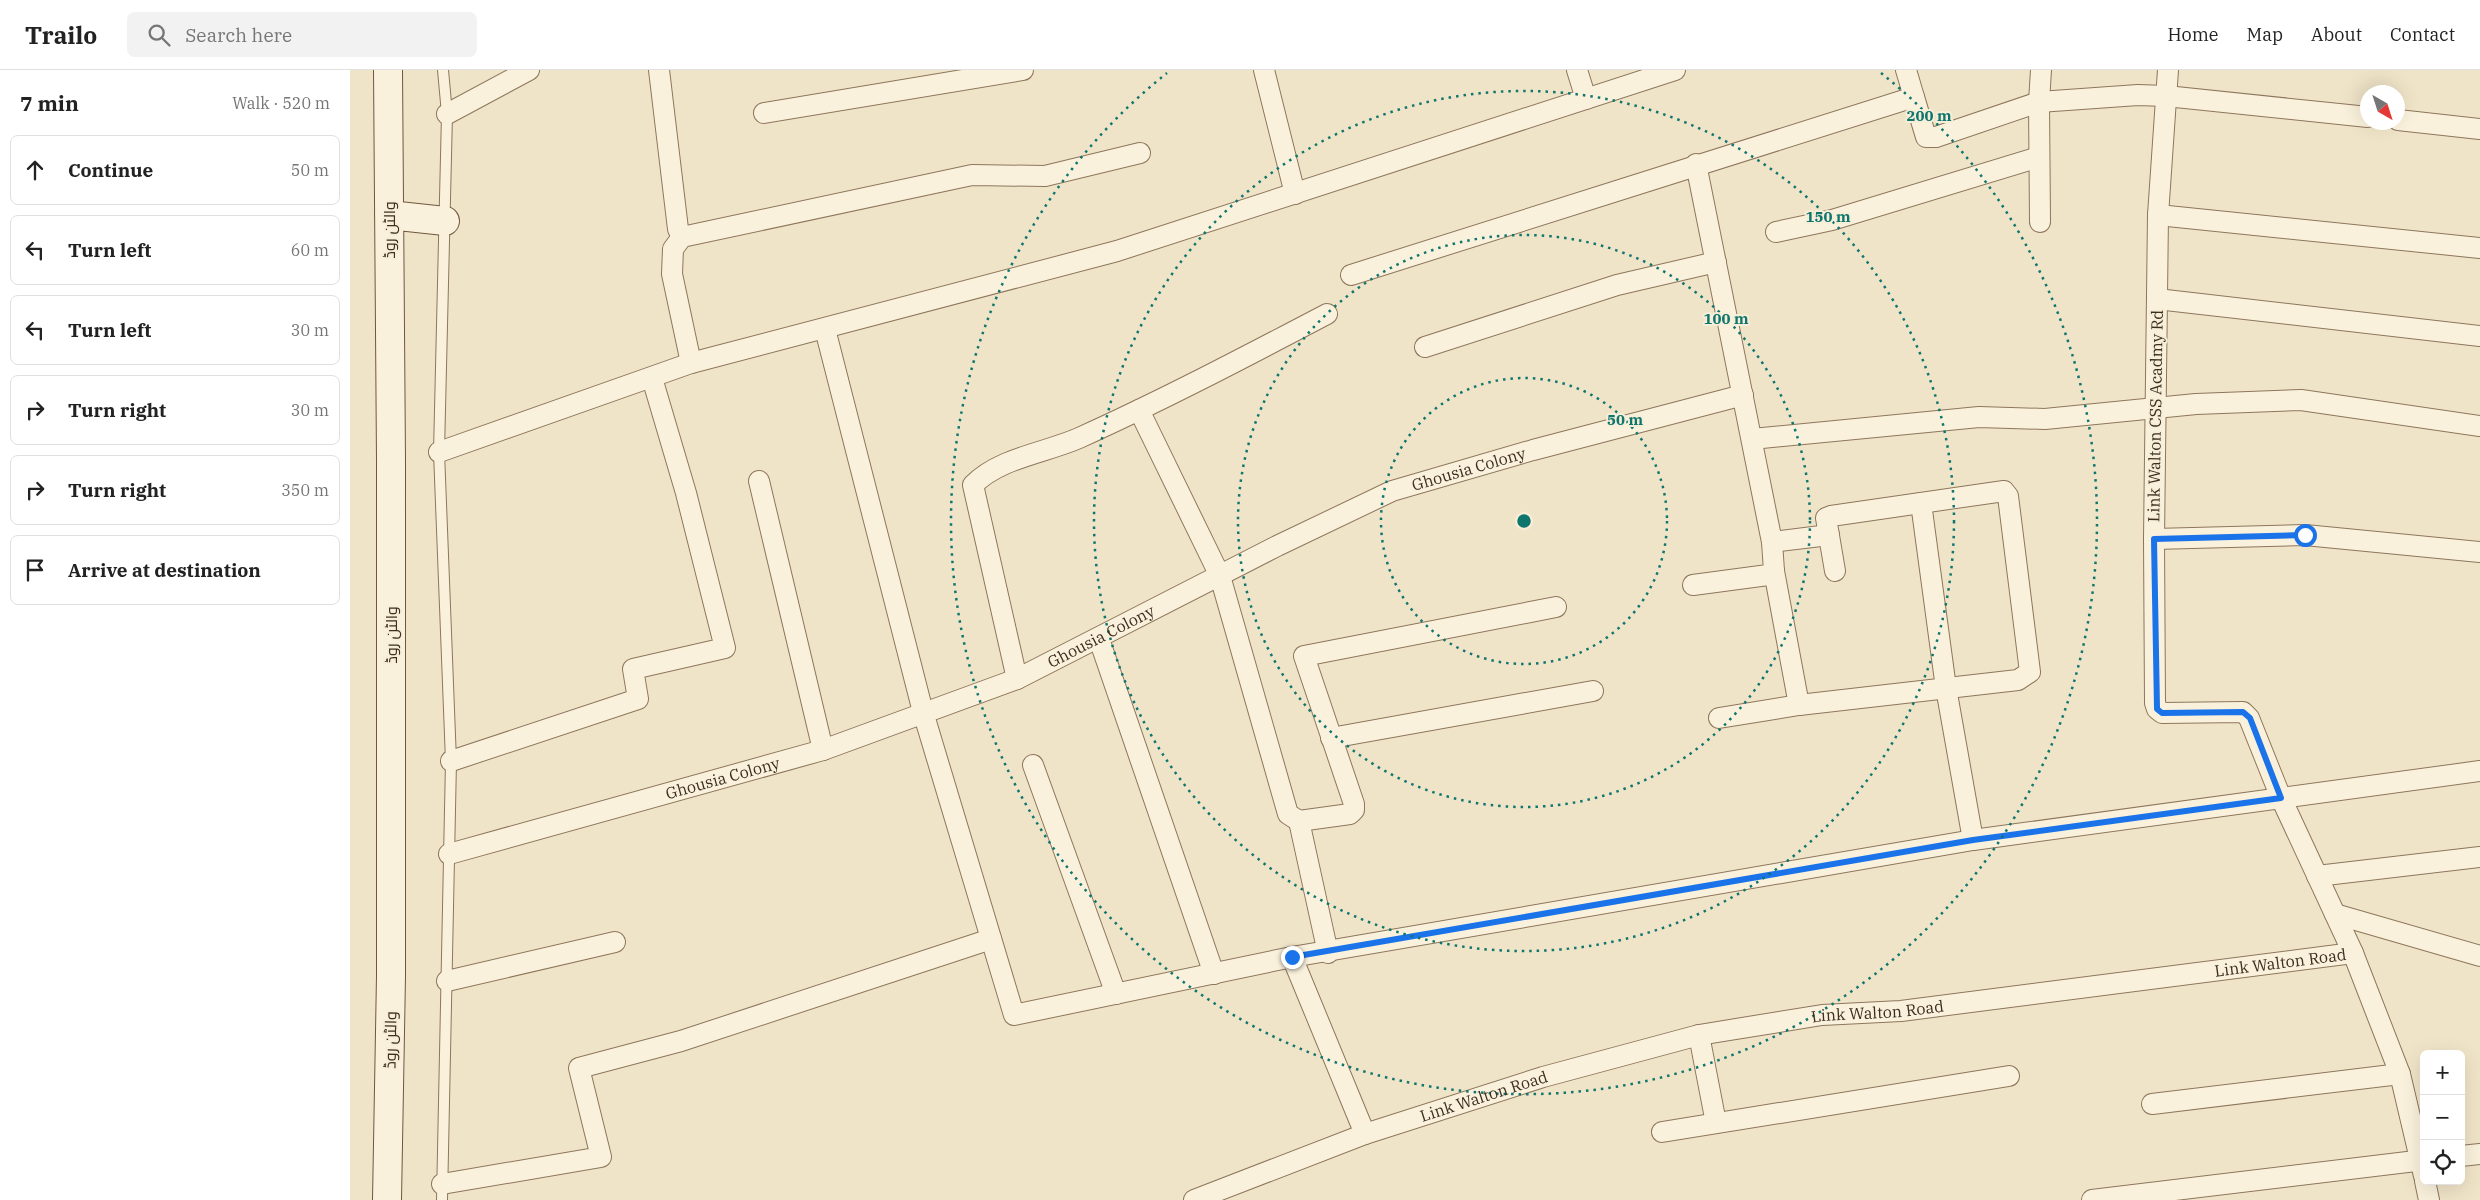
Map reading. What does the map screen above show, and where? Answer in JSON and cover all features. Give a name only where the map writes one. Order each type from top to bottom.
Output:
[{"type":"main road","name":"والٹن روڈ","points":[[387,1200],[391,976],[391,460],[388,70]]},
{"type":"main road","points":[[389,215],[445,220]]},
{"type":"street","points":[[447,114],[530,70]]},
{"type":"street","points":[[658,70],[678,229],[682,237]]},
{"type":"street","points":[[764,113],[961,75],[1023,70]]},
{"type":"street","points":[[1264,70],[1295,194]]},
{"type":"street","points":[[1577,70],[1586,99]]},
{"type":"street","points":[[439,452],[691,364],[1117,251],[1675,70]]},
{"type":"street","points":[[1906,70],[1926,137],[1936,138],[2039,102],[2138,95],[2166,96],[2360,116]]},
{"type":"street","points":[[2040,222],[2039,102],[2041,70]]},
{"type":"street","name":"Link Walton CSS Acadmy Rd","points":[[2168,70],[2158,215],[2154,539],[2157,709],[2162,713],[2243,712],[2250,718],[2281,798],[2353,953]]},
{"type":"street","points":[[1351,275],[1696,164],[1914,97]]},
{"type":"street","points":[[2405,121],[2480,129]]},
{"type":"street","points":[[691,364],[672,274],[673,249],[682,237],[972,175],[1045,176],[1140,153]]},
{"type":"street","points":[[1776,232],[1832,220],[2040,157]]},
{"type":"street","points":[[1696,164],[1772,542],[1774,571],[1799,705]]},
{"type":"street","points":[[2158,215],[2480,248]]},
{"type":"street","points":[[1424,347],[1617,285],[1716,262]]},
{"type":"street","points":[[2157,299],[2480,336]]},
{"type":"street","points":[[1017,680],[973,485],[985,473],[1077,438],[1139,410],[1327,314]]},
{"type":"street","points":[[825,329],[923,712],[1014,1015],[1292,957],[1973,840],[2480,771]]},
{"type":"street","points":[[452,760],[638,699],[633,669],[725,648],[686,493],[652,378]]},
{"type":"street","name":"Ghousia Colony","points":[[449,854],[823,750],[923,712],[1017,680],[1392,490],[1533,450],[1743,395]]},
{"type":"street","points":[[1752,439],[1978,417],[2045,418],[2196,404],[2301,400],[2480,426]]},
{"type":"street","points":[[1139,410],[1220,576],[1288,814],[1299,821],[1350,814],[1354,810],[1354,804],[1304,656],[1556,607]]},
{"type":"street","points":[[759,481],[823,750]]},
{"type":"street","points":[[1719,718],[1799,705],[2018,680],[2030,672],[2008,496],[2004,491],[1826,518],[1835,572]]},
{"type":"street","points":[[1921,503],[1946,688],[1973,840]]},
{"type":"street","points":[[1772,542],[1829,535]]},
{"type":"street","points":[[2154,539],[2305,535],[2480,552]]},
{"type":"street","points":[[1693,585],[1768,575],[1774,571]]},
{"type":"street","points":[[1099,639],[1214,974]]},
{"type":"street","points":[[1331,738],[1593,691]]},
{"type":"street","points":[[1033,765],[1116,994]]},
{"type":"street","points":[[1299,821],[1328,952]]},
{"type":"street","points":[[2317,876],[2480,857]]},
{"type":"street","points":[[2335,914],[2480,956]]},
{"type":"street","points":[[442,1192],[601,1157],[579,1068],[681,1041],[991,939]]},
{"type":"street","points":[[447,982],[615,942]]},
{"type":"street","name":"Link Walton Road","points":[[1194,1200],[1365,1134],[1543,1077],[1699,1035],[1822,1015],[1901,1011],[2353,953],[2400,1074],[2420,1153]]},
{"type":"street","points":[[1292,957],[1365,1134]]},
{"type":"street","points":[[1699,1035],[1716,1123]]},
{"type":"street","points":[[2152,1104],[2400,1074]]},
{"type":"street","points":[[1662,1132],[2009,1076]]},
{"type":"street","points":[[2465,1156],[2480,1154]]},
{"type":"street","points":[[2092,1200],[2420,1165]]},
{"type":"street","points":[[2426,1185],[2429,1200]]},
{"type":"lane","points":[[442,1192],[452,760],[439,452],[447,114],[443,70]]},
{"type":"route","points":[[1292,957],[1973,840],[2281,798],[2250,718],[2243,712],[2162,713],[2157,709],[2155,703],[2154,539],[2305,535]]}]
